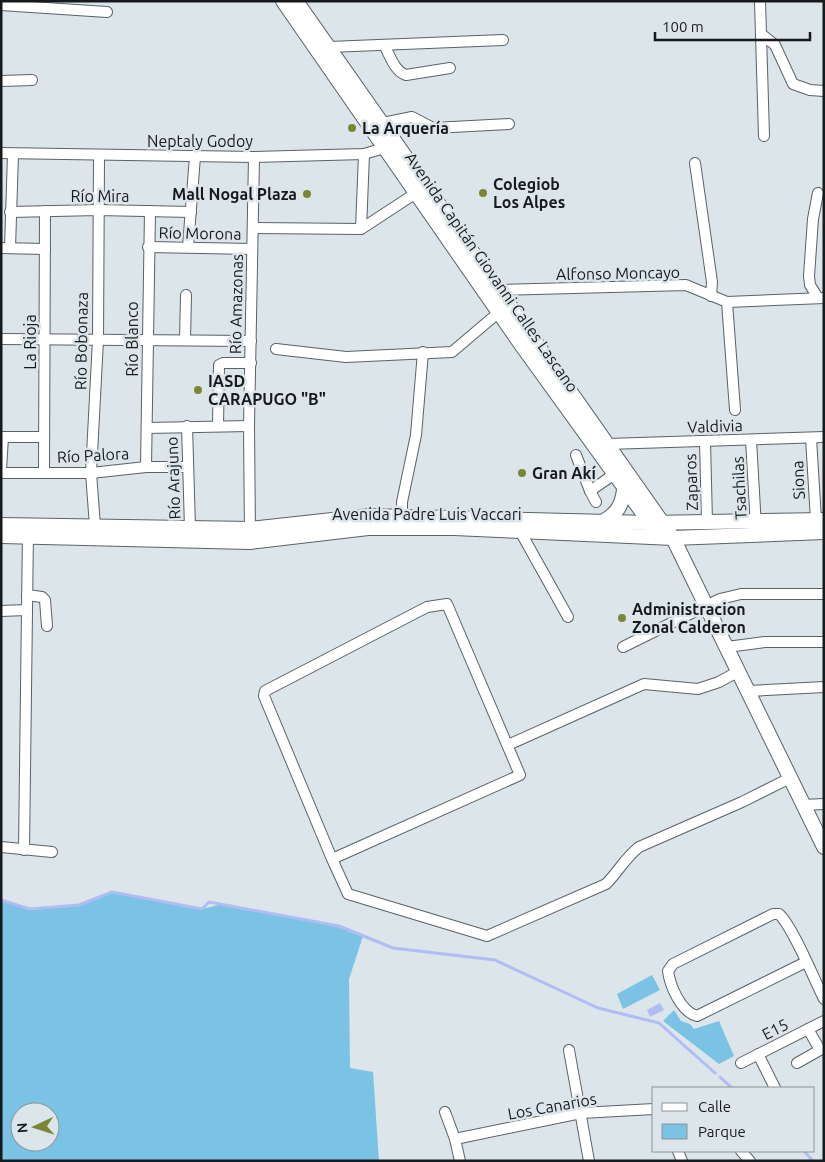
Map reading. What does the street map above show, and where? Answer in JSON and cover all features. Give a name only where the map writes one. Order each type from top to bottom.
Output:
[{"type":"main road","name":"Avenida Capitán Giovanni Calles Lascano","points":[[283,1],[500,290],[664,523],[668,538]]},
{"type":"main road","name":"Avenida Capitán Giovanni Calles Lascano","points":[[296,1],[383,123],[391,146],[416,193],[498,313],[649,523],[668,538],[682,555],[824,848]]},
{"type":"main road","points":[[602,522],[610,518],[619,508],[624,490]]},
{"type":"main road","name":"Avenida Padre Luis Vaccari","points":[[1,536],[28,531],[95,526],[190,528],[250,535],[360,517],[649,523],[707,522],[756,528],[824,532]]},
{"type":"main road","name":"Avenida Padre Luis Vaccari","points":[[1,525],[28,531],[250,535],[368,528],[520,531],[668,538],[820,520]]},
{"type":"street","points":[[760,1],[764,136]]},
{"type":"street","points":[[1,5],[107,12]]},
{"type":"street","points":[[761,34],[774,44],[793,84],[810,90],[824,91]]},
{"type":"street","points":[[329,47],[503,40]]},
{"type":"street","points":[[384,44],[397,70],[406,75],[450,68]]},
{"type":"street","points":[[1,81],[32,80]]},
{"type":"street","points":[[383,123],[412,117],[433,128],[508,124]]},
{"type":"street","name":"Neptaly Godoy","points":[[1,154],[254,157],[364,154],[391,146]]},
{"type":"street","points":[[12,154],[10,212],[6,248],[45,249]]},
{"type":"street","points":[[361,229],[364,154]]},
{"type":"street","name":"Río Bobonaza","points":[[95,526],[91,473],[98,340],[99,156]]},
{"type":"street","points":[[188,247],[195,156]]},
{"type":"street","name":"Río Amazonas","points":[[250,535],[249,426],[254,157]]},
{"type":"street","points":[[695,163],[712,282],[711,296]]},
{"type":"street","points":[[253,228],[361,229],[416,193]]},
{"type":"street","points":[[818,193],[813,219],[809,276],[810,285],[821,298]]},
{"type":"street","name":"Río Mira","points":[[10,212],[98,210],[191,212]]},
{"type":"street","name":"Río Blanco","points":[[146,467],[150,211]]},
{"type":"street","name":"La Rioja","points":[[44,472],[45,212]]},
{"type":"street","name":"Río Morona","points":[[148,247],[252,249]]},
{"type":"street","name":"Alfonso Moncayo","points":[[500,290],[686,285],[727,302],[821,298]]},
{"type":"street","points":[[185,340],[186,295]]},
{"type":"street","points":[[727,302],[735,410]]},
{"type":"street","points":[[276,349],[346,357],[452,352],[498,313]]},
{"type":"street","points":[[1,339],[251,341]]},
{"type":"street","points":[[402,517],[402,502],[416,435],[423,352]]},
{"type":"street","points":[[218,426],[219,365],[223,363],[251,362]]},
{"type":"street","name":"Río Arajuno","points":[[187,426],[190,528]]},
{"type":"street","points":[[146,428],[249,426]]},
{"type":"street","points":[[1,472],[2,437],[44,437]]},
{"type":"street","name":"Valdivia","points":[[607,444],[824,437]]},
{"type":"street","name":"Siona","points":[[812,438],[820,520]]},
{"type":"street","name":"Tsachilas","points":[[751,440],[756,528]]},
{"type":"street","name":"Zaparos","points":[[705,441],[707,522]]},
{"type":"street","points":[[576,455],[596,502]]},
{"type":"street","name":"Río Palora","points":[[1,472],[91,473],[146,467],[187,467]]},
{"type":"street","points":[[590,491],[613,475]]},
{"type":"street","points":[[24,850],[28,531]]},
{"type":"street","points":[[520,531],[568,617]]},
{"type":"street","points":[[623,646],[720,599],[741,594],[824,594]]},
{"type":"street","points":[[27,595],[36,595],[45,600],[47,626]]},
{"type":"street","points":[[332,859],[520,775],[447,604],[427,607],[265,691],[264,696],[332,859],[348,894],[488,936],[606,884],[616,874],[624,859],[638,847],[742,802],[790,778]]},
{"type":"street","points":[[1,611],[26,610]]},
{"type":"street","points":[[727,646],[765,642],[824,642]]},
{"type":"street","points":[[508,745],[644,684],[698,689],[719,682],[739,671]]},
{"type":"street","points":[[748,691],[824,687]]},
{"type":"street","points":[[803,805],[824,804]]},
{"type":"street","points":[[1,847],[52,852]]},
{"type":"street","points":[[806,962],[697,1016],[687,1012],[682,1006],[668,971],[673,964],[776,913],[784,919],[806,962],[824,999]]},
{"type":"street","name":"E15","points":[[740,1063],[824,1021]]},
{"type":"street","points":[[797,1063],[820,1050],[808,1029]]},
{"type":"street","points":[[569,1050],[589,1161]]},
{"type":"street","points":[[758,1054],[774,1087]]},
{"type":"street","name":"Los Canarios","points":[[455,1139],[581,1113],[652,1109]]},
{"type":"street","points":[[445,1112],[455,1139],[460,1161]]},
{"type":"green space","points":[[112,892],[202,909],[223,904],[339,926],[363,936],[349,979],[350,1068],[373,1072],[379,1161],[1,1161],[1,900],[30,909],[79,905]]},
{"type":"green space","points":[[652,975],[660,990],[623,1009],[617,994]]},
{"type":"green space","points":[[674,1010],[681,1021],[690,1024],[694,1029],[719,1021],[734,1056],[719,1064],[663,1021]]},
{"type":"shaded area","points":[[660,1003],[664,1010],[650,1017],[647,1010]]},
{"type":"waterway","points":[[1,900],[30,909],[79,905],[112,892],[202,909],[209,902],[339,926],[393,948],[495,960],[598,1008],[659,1023],[715,1073]]},
{"type":"waterway","points":[[720,1077],[731,1087]]},
{"type":"waterway","points":[[805,1152],[813,1161]]},
{"type":"place","name":"La Arquería","points":[[352,128]]},
{"type":"place","name":"Colegiob Los Alpes","points":[[483,193]]},
{"type":"place","name":"Mall Nogal Plaza","points":[[307,194]]},
{"type":"place","name":"IASD CARAPUGO \"B\"","points":[[198,390]]},
{"type":"place","name":"Gran Akí","points":[[522,473]]},
{"type":"place","name":"Administracion Zonal Calderon","points":[[622,618]]}]
